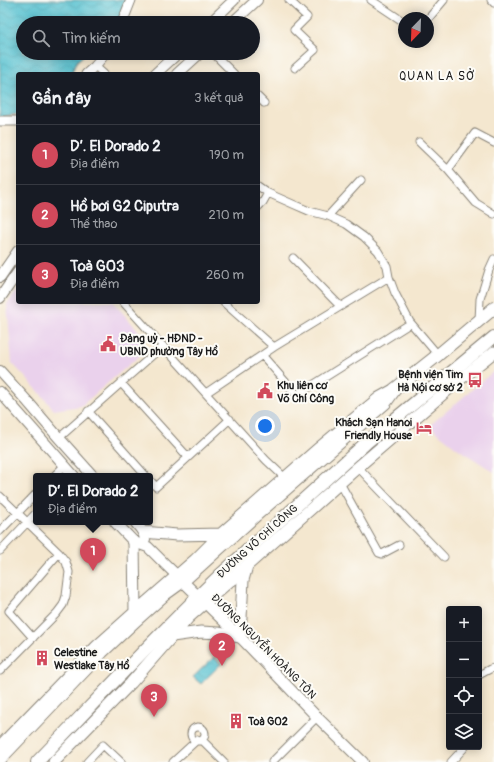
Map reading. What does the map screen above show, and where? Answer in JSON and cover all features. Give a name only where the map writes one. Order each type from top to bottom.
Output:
[{"type":"highway","name":"ĐƯỜNG VÕ CHÍ CÔNG","points":[[0,759],[102,652],[159,595],[385,403],[396,389],[494,308]]},
{"type":"highway","name":"ĐƯỜNG VÕ CHÍ CÔNG","points":[[37,762],[201,600],[218,576],[366,443],[494,337]]},
{"type":"highway","points":[[180,578],[195,560]]},
{"type":"highway","points":[[218,576],[233,578]]},
{"type":"highway","points":[[188,618],[201,600]]},
{"type":"main road","points":[[217,16],[234,0]]},
{"type":"main road","points":[[240,16],[257,0]]},
{"type":"main road","points":[[157,72],[170,60]]},
{"type":"main road","points":[[180,72],[193,60]]},
{"type":"main road","points":[[0,276],[16,254]]},
{"type":"main road","points":[[0,298],[16,275]]},
{"type":"main road","name":"ĐƯỜNG VÕ CHÍ CÔNG","points":[[201,600],[233,578],[358,467],[458,381],[494,353]]},
{"type":"main road","points":[[0,371],[90,473]]},
{"type":"main road","name":"ĐƯỜNG VÕ CHÍ CÔNG","points":[[195,560],[221,534],[319,448],[379,398],[396,389]]},
{"type":"main road","points":[[0,392],[70,473]]},
{"type":"main road","name":"ĐƯỜNG NGUYỄN HOÀNG TÔN","points":[[118,525],[134,542],[148,547],[240,637],[317,717],[363,762]]},
{"type":"main road","name":"ĐƯỜNG NGUYỄN HOÀNG TÔN","points":[[137,525],[143,532],[148,547]]},
{"type":"main road","points":[[143,532],[177,535],[221,534]]},
{"type":"main road","points":[[134,542],[135,612]]},
{"type":"main road","points":[[172,636],[201,632],[240,637],[243,580],[247,566]]},
{"type":"main road","name":"ĐƯỜNG VÕ CHÍ CÔNG","points":[[0,746],[97,646],[135,612],[159,595]]},
{"type":"main road","points":[[58,761],[131,683],[188,618]]},
{"type":"street","points":[[124,16],[130,0]]},
{"type":"street","points":[[289,0],[307,17],[294,30],[315,50],[295,68]]},
{"type":"street","points":[[371,0],[398,18]]},
{"type":"street","points":[[434,12],[444,0]]},
{"type":"street","points":[[490,0],[494,3]]},
{"type":"street","points":[[88,72],[100,60]]},
{"type":"street","points":[[220,60],[232,72]]},
{"type":"street","points":[[95,66],[102,72]]},
{"type":"street","points":[[260,99],[264,103]]},
{"type":"street","points":[[0,121],[16,121]]},
{"type":"street","points":[[448,170],[475,133],[494,143]]},
{"type":"street","points":[[419,142],[448,170],[476,203],[494,214]]},
{"type":"street","points":[[328,216],[361,180]]},
{"type":"street","points":[[260,187],[268,193],[309,211],[328,216],[346,224],[364,237],[378,251],[387,266],[389,277],[395,293],[411,323],[438,355]]},
{"type":"street","points":[[260,205],[268,193]]},
{"type":"street","points":[[293,258],[340,306]]},
{"type":"street","points":[[479,321],[480,299],[494,259]]},
{"type":"street","points":[[206,393],[274,347],[389,277]]},
{"type":"street","points":[[125,304],[266,460],[285,478]]},
{"type":"street","points":[[225,304],[274,347]]},
{"type":"street","points":[[262,355],[297,395],[411,323]]},
{"type":"street","points":[[59,438],[163,346]]},
{"type":"street","points":[[121,383],[188,457]]},
{"type":"street","points":[[88,412],[143,473]]},
{"type":"street","points":[[153,484],[156,487],[230,419]]},
{"type":"street","points":[[57,473],[64,466]]},
{"type":"street","points":[[358,467],[444,557]]},
{"type":"street","points":[[340,483],[379,553],[382,554],[398,545]]},
{"type":"street","points":[[0,496],[60,553],[66,562],[69,572],[66,596],[63,605],[33,638],[0,670]]},
{"type":"street","points":[[0,530],[33,497]]},
{"type":"street","points":[[0,551],[33,515]]},
{"type":"street","points":[[33,638],[9,611],[60,553]]},
{"type":"street","points":[[482,673],[494,668]]},
{"type":"street","points":[[272,762],[317,717]]},
{"type":"street","points":[[173,762],[199,740],[224,762]]},
{"type":"street","points":[[87,762],[104,745],[121,762]]},
{"type":"street","points":[[451,762],[462,750]]},
{"type":"shaded area","points":[[16,293],[16,304],[115,304],[144,337],[144,352],[81,406],[54,410],[12,363],[7,304]]},
{"type":"shaded area","points":[[494,371],[494,472],[457,448],[429,426]]},
{"type":"water","points":[[0,0],[126,0],[120,16],[16,16],[16,60],[78,60],[72,72],[16,72],[16,114],[0,117]]},
{"type":"water","points":[[214,657],[221,664],[201,684],[193,677]]},
{"type":"place","name":"Đảng uỷ - HĐND - UBND phường Tây Hồ","points":[[108,344]]},
{"type":"place","name":"Bệnh viện Tim Hà Nội cơ sở 2","points":[[475,380]]},
{"type":"place","name":"Khu liên cơ Võ Chí Công","points":[[265,391]]},
{"type":"place","name":"Khách Sạn Hanoi Friendly House","points":[[424,428]]},
{"type":"place","name":"D’. El Dorado 2","points":[[93,571]]},
{"type":"place","name":"Celestine Westlake Tây Hồ","points":[[42,658]]},
{"type":"place","name":"Hồ bơi G2 Ciputra","points":[[222,666]]},
{"type":"place","name":"Toà G03","points":[[154,717]]},
{"type":"place","name":"Toà G02","points":[[236,721]]},
{"type":"district","name":"QUAN LA SỞ","points":[[437,76]]}]
